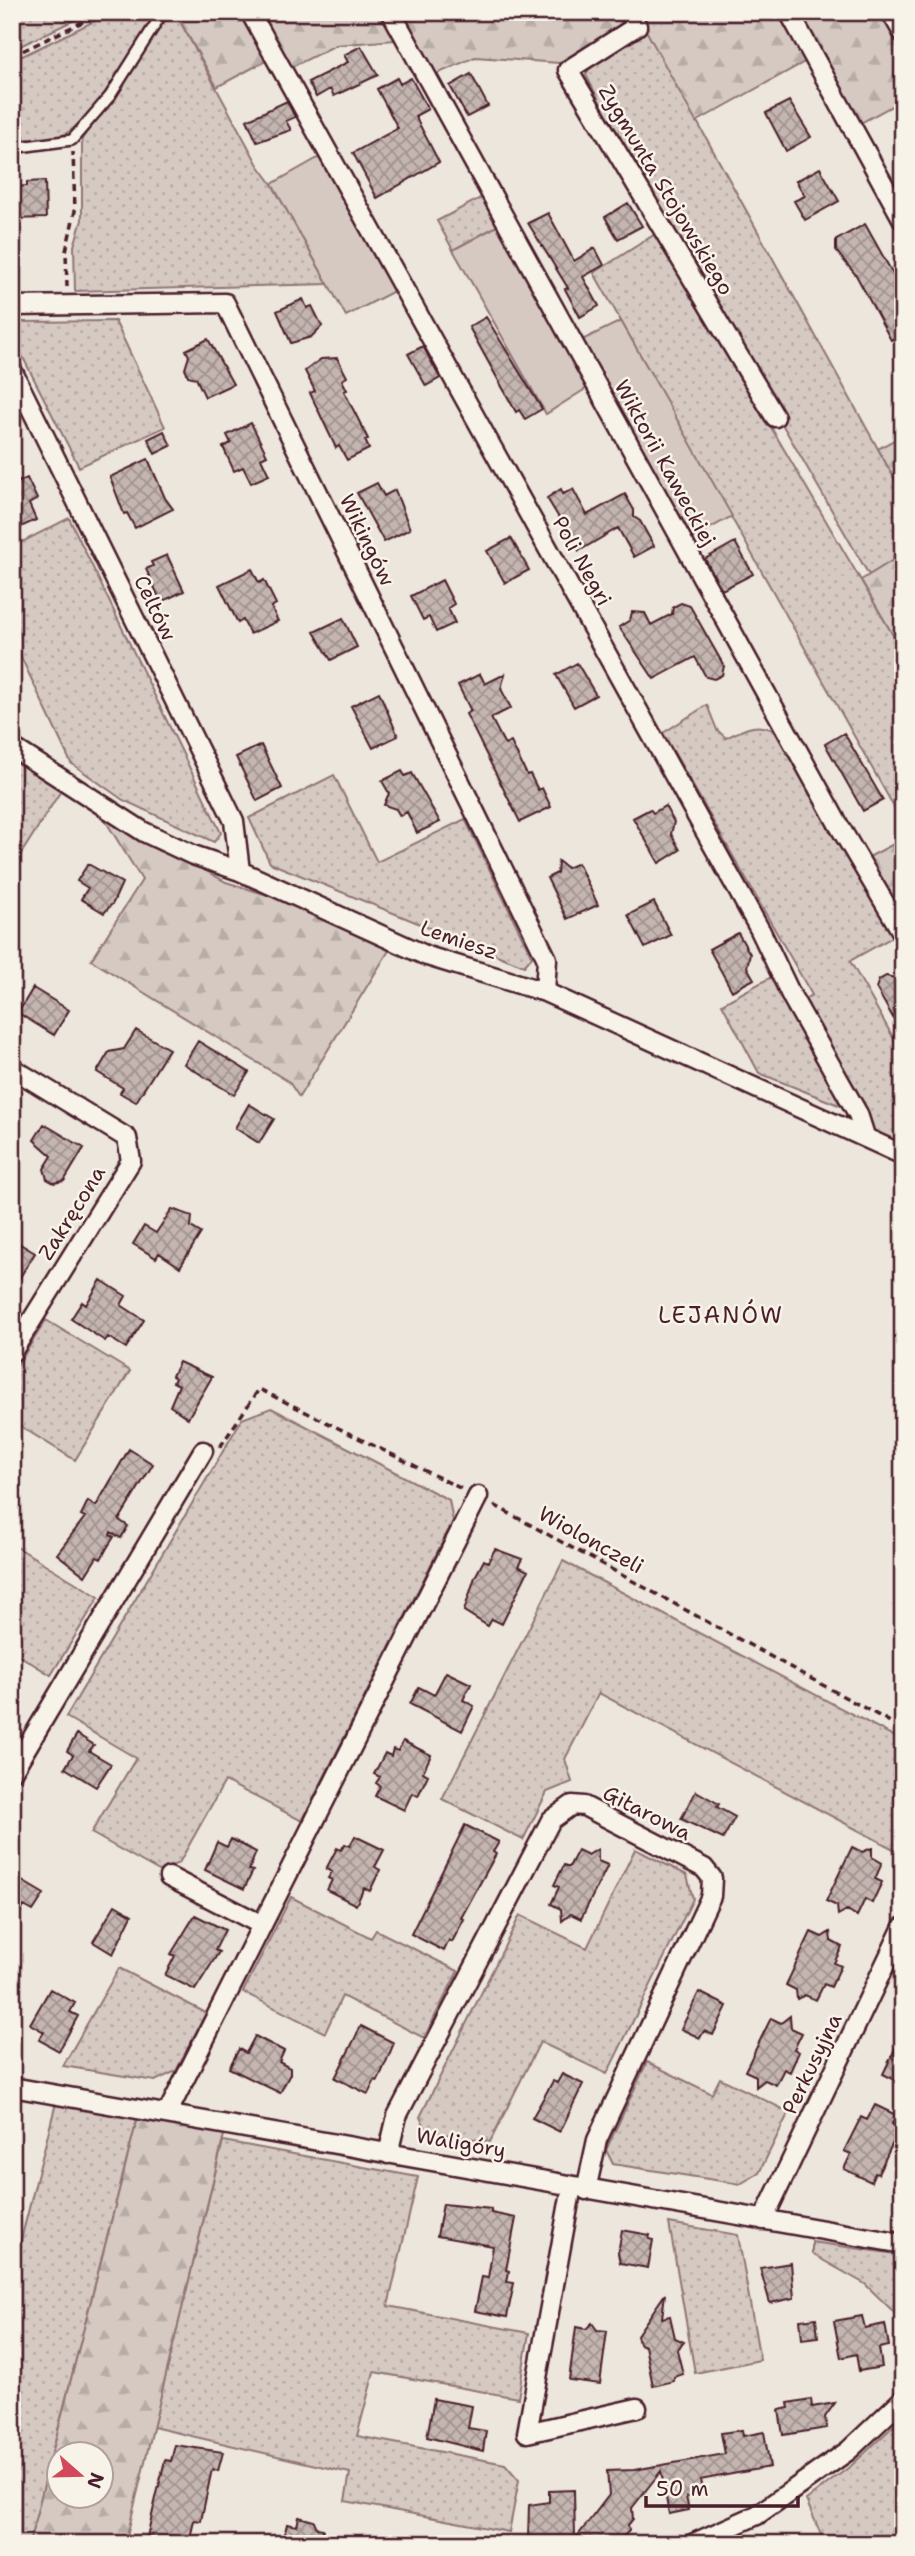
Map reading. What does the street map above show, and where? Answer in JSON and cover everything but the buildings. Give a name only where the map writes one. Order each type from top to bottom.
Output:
[{"type":"street","name":"Poli Negri","points":[[250,12],[760,930],[792,997],[858,1114],[865,1136]]},
{"type":"street","name":"Wiktorii Kaweckiej","points":[[391,12],[838,824],[903,934]]},
{"type":"street","name":"Zygmunta Stojowskiego","points":[[629,12],[636,26],[568,70],[775,417]]},
{"type":"street","points":[[789,12],[903,220]]},
{"type":"street","points":[[891,12],[903,33]]},
{"type":"street","name":"Wikingów","points":[[12,306],[225,303],[547,959],[545,992]]},
{"type":"street","name":"Celtów","points":[[12,370],[234,821],[240,871]]},
{"type":"street","name":"Lemiesz","points":[[12,747],[144,832],[192,855],[240,871],[427,956],[545,992],[903,1155]]},
{"type":"street","name":"Zakręcona","points":[[12,1068],[127,1138],[131,1161],[12,1352]]},
{"type":"street","points":[[12,1772],[203,1451]]},
{"type":"street","points":[[167,2114],[478,1496]]},
{"type":"street","name":"Gitarowa","points":[[388,2154],[397,2116],[551,1820],[572,1805],[584,1807],[705,1868],[712,1878],[711,1896],[597,2140],[579,2188],[527,2432],[638,2408]]},
{"type":"street","points":[[169,1877],[262,1925]]},
{"type":"street","name":"Perkusyjna","points":[[763,2220],[903,1927]]},
{"type":"street","name":"Waligóry","points":[[12,2087],[903,2244]]},
{"type":"street","points":[[692,2544],[724,2537],[757,2515],[848,2451],[903,2399]]},
{"type":"lane","points":[[12,148],[72,139],[110,96],[163,12]]},
{"type":"path","points":[[12,57],[103,12]]},
{"type":"path","points":[[68,304],[66,251],[75,211],[72,139]]},
{"type":"path","name":"Wiolonczeli","points":[[203,1451],[214,1456],[259,1389],[478,1496],[903,1729]]},
{"type":"green space","points":[[21,12],[91,12],[12,50],[12,16]]},
{"type":"green space","points":[[113,12],[156,12],[100,99],[74,128],[61,136],[12,139],[12,61]]},
{"type":"green space","points":[[169,12],[175,12],[258,165],[272,184],[328,284],[75,291],[74,246],[82,220],[82,139]]},
{"type":"green space","points":[[175,12],[244,12],[271,58],[217,87]]},
{"type":"green space","points":[[262,12],[380,12],[396,40],[336,45],[290,68]]},
{"type":"green space","points":[[396,12],[623,12],[625,15],[618,28],[559,63],[475,57],[430,77]]},
{"type":"green space","points":[[636,12],[782,12],[808,60],[696,122]]},
{"type":"green space","points":[[798,12],[883,12],[903,48],[903,100],[859,124]]},
{"type":"green space","points":[[647,31],[903,494],[903,554],[869,575],[626,153],[586,75],[591,64]]},
{"type":"green space","points":[[323,155],[398,289],[346,316],[272,184]]},
{"type":"green space","points":[[484,196],[499,225],[453,250],[437,221]]},
{"type":"green space","points":[[499,225],[587,388],[546,414],[453,250]]},
{"type":"green space","points":[[657,233],[903,652],[903,823],[594,273]]},
{"type":"green space","points":[[115,321],[165,427],[79,467],[13,338],[21,322]]},
{"type":"green space","points":[[621,321],[732,516],[687,541],[580,341]]},
{"type":"green space","points":[[903,435],[903,494],[878,449]]},
{"type":"green space","points":[[69,518],[221,833],[214,842],[123,800],[71,763],[12,638],[12,547]]},
{"type":"green space","points":[[903,554],[903,652],[861,580]]},
{"type":"green space","points":[[707,705],[717,730],[726,738],[759,726],[779,734],[894,936],[850,961],[903,1055],[903,1148],[874,1134],[803,1006],[806,998],[812,995],[663,733]]},
{"type":"green space","points":[[12,759],[62,789],[12,868]]},
{"type":"green space","points":[[334,775],[377,862],[465,819],[532,957],[524,966],[270,863],[249,818]]},
{"type":"green space","points":[[100,812],[226,882],[283,900],[393,944],[299,1097],[289,1082],[91,960],[142,880]]},
{"type":"green space","points":[[903,839],[903,919],[869,857]]},
{"type":"green space","points":[[775,975],[841,1106],[759,1073],[722,1004]]},
{"type":"green space","points":[[46,1320],[130,1371],[75,1460],[12,1421],[12,1374]]},
{"type":"green space","points":[[271,1408],[449,1500],[453,1521],[302,1821],[225,1781],[179,1863],[159,1871],[91,1833],[136,1758],[66,1717],[242,1419]]},
{"type":"green space","points":[[12,1544],[99,1597],[51,1675],[12,1651]]},
{"type":"green space","points":[[563,1561],[903,1741],[903,1854],[599,1693],[565,1759],[572,1782],[547,1792],[523,1840],[442,1799]]},
{"type":"green space","points":[[635,1849],[687,1875],[693,1899],[607,2074],[540,2042],[490,2142],[427,2131],[420,2117],[520,1915],[587,1948]]},
{"type":"green space","points":[[291,1897],[371,1938],[376,1930],[458,1971],[424,2038],[342,1996],[325,2033],[243,1992]]},
{"type":"green space","points":[[119,1968],[206,2013],[176,2071],[155,2081],[63,2066]]},
{"type":"green space","points":[[647,2062],[712,2094],[720,2078],[789,2112],[759,2173],[740,2184],[613,2164],[606,2150]]},
{"type":"green space","points":[[56,2103],[138,2116],[55,2440],[46,2440],[46,2477],[29,2544],[12,2544],[12,2275]]},
{"type":"green space","points":[[138,2116],[225,2131],[125,2544],[29,2544],[46,2477],[46,2510],[116,2510],[116,2440],[55,2440]]},
{"type":"green space","points":[[223,2141],[418,2177],[388,2306],[529,2333],[518,2398],[374,2372],[357,2436],[505,2464],[519,2480],[509,2532],[345,2501],[350,2473],[153,2427]]},
{"type":"green space","points":[[669,2223],[738,2235],[760,2360],[695,2373]]},
{"type":"green space","points":[[812,2242],[903,2255],[903,2321],[865,2284],[812,2254]]},
{"type":"green space","points":[[903,2417],[903,2544],[825,2544],[806,2500],[852,2465]]},
{"type":"district","name":"LEJANÓW","points":[[721,1315]]}]
